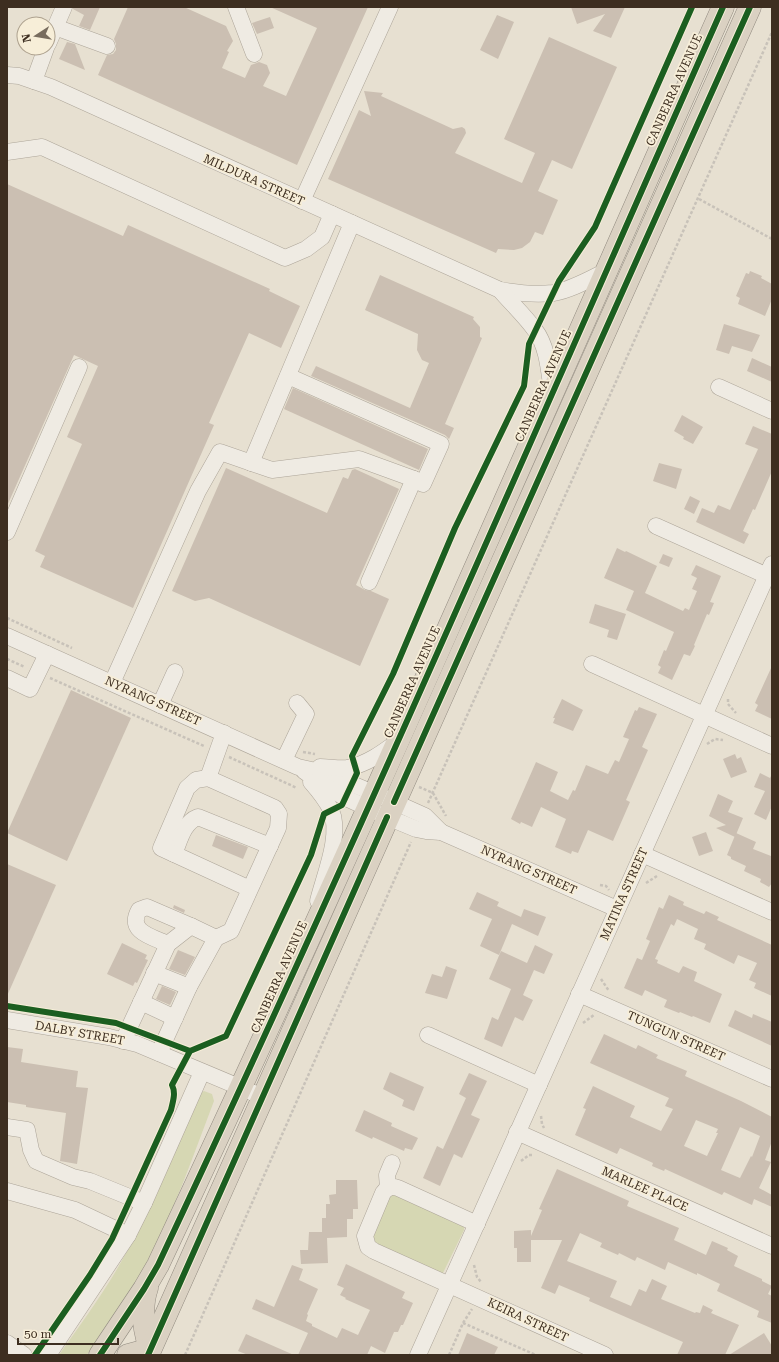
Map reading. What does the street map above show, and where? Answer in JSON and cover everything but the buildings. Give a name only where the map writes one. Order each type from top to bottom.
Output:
[{"type":"highway","name":"CANBERRA AVENUE","points":[[153,1353],[263,1097],[381,805],[397,742],[723,7]]},
{"type":"highway","name":"CANBERRA AVENUE","points":[[100,1355],[149,1281],[241,1088],[307,941],[381,805],[404,780],[750,7]]},
{"type":"highway","points":[[128,1355],[153,1353],[146,1332],[143,1310],[144,1296],[149,1281]]},
{"type":"street","points":[[56,25],[64,7]]},
{"type":"street","points":[[236,7],[254,54]]},
{"type":"street","points":[[302,201],[390,7]]},
{"type":"street","points":[[56,27],[107,46]]},
{"type":"street","points":[[34,81],[43,56]]},
{"type":"street","name":"MILDURA STREET","points":[[7,75],[19,76],[51,87],[500,290],[526,294],[554,293],[606,271]]},
{"type":"street","points":[[7,152],[42,147],[285,258],[306,250],[322,237],[332,214]]},
{"type":"street","points":[[251,462],[352,223]]},
{"type":"street","name":"MILDURA STREET","points":[[500,290],[535,330],[544,351],[552,392]]},
{"type":"street","points":[[7,532],[79,367]]},
{"type":"street","points":[[112,683],[198,491],[220,452],[272,470],[358,459],[414,479],[423,484],[441,444],[288,376]]},
{"type":"street","points":[[719,387],[772,411]]},
{"type":"street","points":[[369,582],[414,479]]},
{"type":"street","points":[[656,526],[770,573]]},
{"type":"street","name":"MATINA STREET","points":[[418,1355],[642,854],[770,573]]},
{"type":"street","name":"NYRANG STREET","points":[[7,636],[291,764],[346,798],[381,805],[419,822],[446,825],[620,904]]},
{"type":"street","points":[[7,678],[30,689],[47,654]]},
{"type":"street","points":[[592,664],[772,746]]},
{"type":"street","points":[[155,703],[170,670]]},
{"type":"street","points":[[291,764],[306,714],[296,703]]},
{"type":"street","points":[[208,778],[224,733]]},
{"type":"street","points":[[291,764],[347,768],[366,763],[397,742]]},
{"type":"street","points":[[291,764],[318,790],[331,810],[335,830],[332,854],[324,877],[307,941]]},
{"type":"street","points":[[159,1054],[189,987],[216,938],[231,931],[278,828],[279,814],[275,808],[208,778],[196,780],[187,788],[161,848],[250,889]]},
{"type":"street","points":[[174,854],[186,826],[191,820],[198,817],[270,846]]},
{"type":"street","points":[[642,854],[772,912]]},
{"type":"street","points":[[168,944],[142,932],[135,925],[135,917],[139,910],[147,907],[216,938]]},
{"type":"street","points":[[123,1041],[168,944],[191,926]]},
{"type":"street","points":[[154,973],[189,987]]},
{"type":"street","name":"TUNGUN STREET","points":[[579,994],[772,1079]]},
{"type":"street","points":[[141,1002],[175,1018]]},
{"type":"street","name":"DALBY STREET","points":[[7,1020],[109,1036],[137,1044],[263,1097]]},
{"type":"street","points":[[428,1035],[539,1085]]},
{"type":"street","points":[[48,1355],[128,1235],[144,1203],[202,1072]]},
{"type":"street","points":[[7,1128],[28,1130],[31,1150],[36,1161],[73,1177],[90,1181],[144,1203]]},
{"type":"street","name":"MARLEE PLACE","points":[[517,1132],[772,1246]]},
{"type":"street","points":[[388,1188],[387,1175],[392,1163]]},
{"type":"street","points":[[450,1285],[374,1251],[368,1246],[365,1239],[365,1234],[383,1193],[388,1188],[398,1188],[477,1224]]},
{"type":"street","points":[[7,1191],[75,1210],[128,1235]]},
{"type":"street","name":"KEIRA STREET","points":[[450,1285],[605,1355]]},
{"type":"street","points":[[7,1343],[24,1355]]},
{"type":"path","points":[[185,1355],[419,822],[772,32]]},
{"type":"path","points":[[698,199],[772,239]]},
{"type":"path","points":[[7,659],[299,788]]},
{"type":"path","points":[[704,746],[715,739],[725,741],[737,714],[728,704],[728,697]]},
{"type":"path","points":[[404,780],[433,793],[446,816],[446,825]]},
{"type":"path","points":[[642,885],[661,874],[665,875],[669,866]]},
{"type":"path","points":[[600,885],[606,886],[620,904]]},
{"type":"path","points":[[579,1026],[594,1015],[604,1014],[608,1006],[611,998],[608,988],[601,980],[603,973]]},
{"type":"path","points":[[518,1164],[528,1154],[542,1154],[550,1136],[542,1124],[541,1112]]},
{"type":"path","points":[[449,1355],[463,1322],[484,1287],[476,1277],[474,1263]]},
{"type":"path","points":[[463,1322],[536,1355]]},
{"type":"green space","points":[[204,1091],[212,1094],[214,1101],[174,1204],[146,1264],[125,1299],[87,1355],[59,1355],[103,1292],[119,1266],[155,1194],[201,1093]]},
{"type":"green space","points":[[394,1194],[464,1227],[464,1230],[442,1275],[375,1246],[370,1234],[389,1196]]},
{"type":"cycle path","points":[[35,1355],[90,1275],[112,1239],[171,1110],[174,1094],[172,1085],[190,1051],[226,1036],[311,855],[324,814],[342,805],[357,773],[352,756],[393,674],[455,528],[524,386],[529,344],[559,281],[595,227],[692,7]]},
{"type":"cycle path","points":[[100,1355],[144,1289],[158,1265],[231,1109],[374,795],[723,7]]},
{"type":"cycle path","points":[[394,802],[750,7]]},
{"type":"cycle path","points":[[148,1355],[387,817]]},
{"type":"cycle path","points":[[7,1006],[116,1023],[190,1051]]}]
